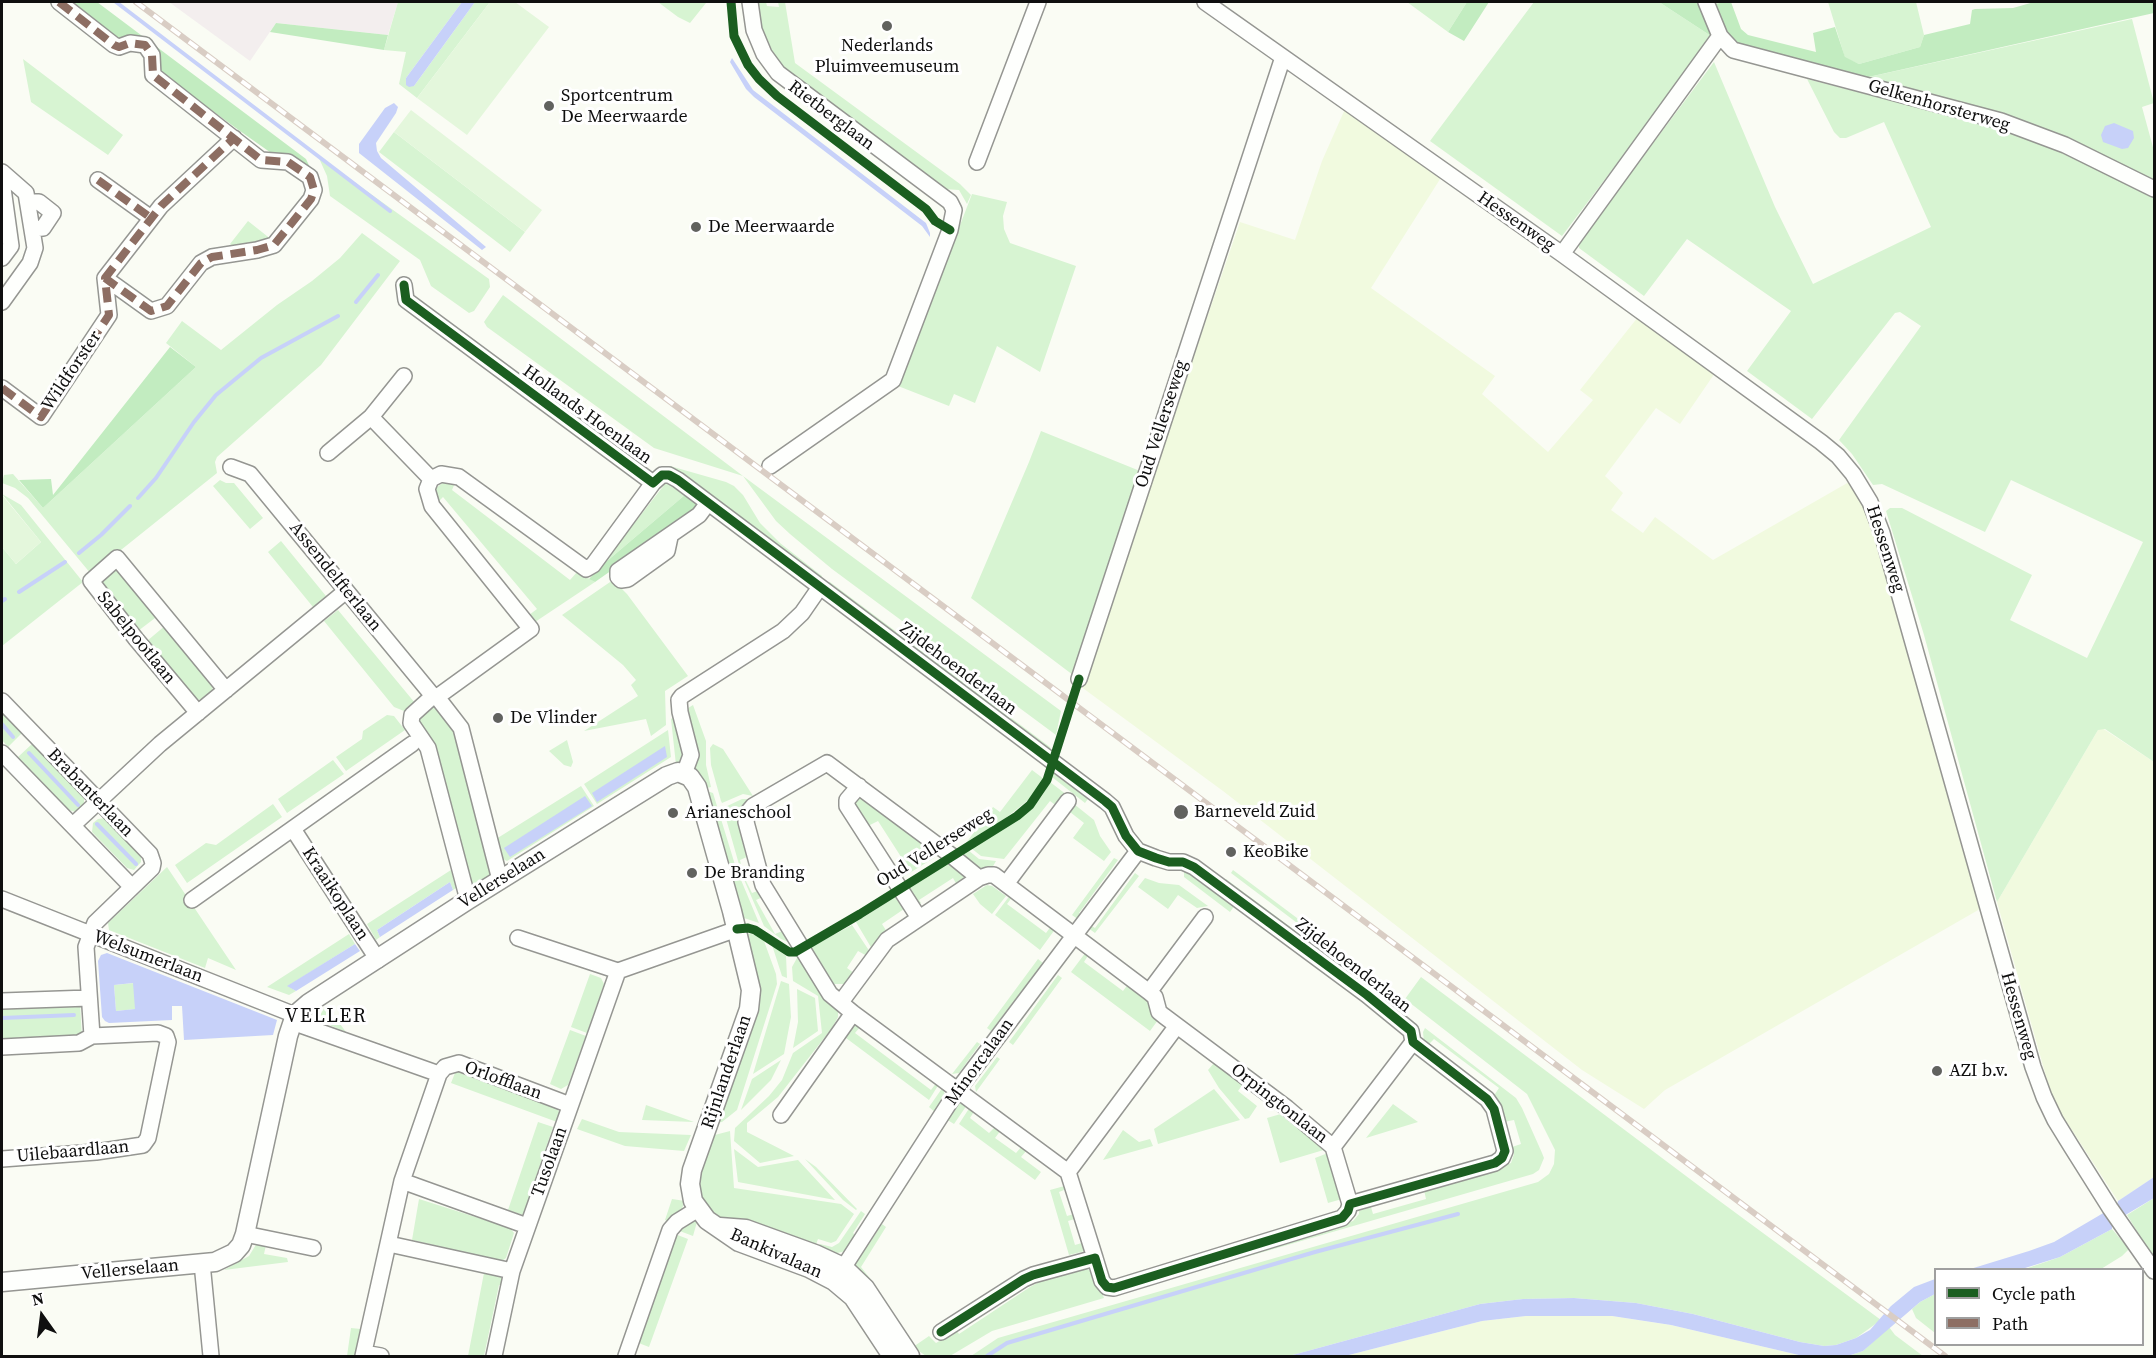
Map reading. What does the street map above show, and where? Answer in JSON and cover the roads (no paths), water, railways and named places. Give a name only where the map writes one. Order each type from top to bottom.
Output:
[{"type":"street","points":[[59,2],[114,45],[119,47],[130,43],[145,45],[152,55],[153,75],[234,138],[261,160],[288,162],[310,177],[312,182],[314,190],[311,199],[274,245],[212,256],[201,263],[167,306],[151,311],[105,278],[161,206],[234,138]]},
{"type":"street","name":"Rietberglaan","points":[[750,2],[754,30],[764,54],[778,73],[950,202],[954,210],[950,230],[893,380],[770,466]]},
{"type":"street","points":[[977,162],[1038,2]]},
{"type":"street","name":"Hessenweg","points":[[1205,2],[1562,254],[1821,442],[1846,465],[1870,502],[1885,544],[2033,1067],[2055,1120],[2114,1214],[2154,1271]]},
{"type":"street","points":[[1562,254],[1720,36],[1706,2]]},
{"type":"street","name":"Gelkenhorsterweg","points":[[1720,36],[1733,50],[2001,121],[2066,145],[2154,189]]},
{"type":"street","name":"Oud Vellerseweg","points":[[1079,679],[1283,57]]},
{"type":"street","points":[[2,172],[26,193],[34,248],[33,256],[2,302]]},
{"type":"street","points":[[98,180],[151,218]]},
{"type":"street","points":[[2,181],[10,246],[2,258]]},
{"type":"street","points":[[28,202],[39,202],[53,213],[42,228],[32,229]]},
{"type":"street","name":"Wildforster","points":[[2,388],[41,417],[109,315],[105,278]]},
{"type":"street","name":"Hollands Hoenlaan","points":[[404,285],[406,300],[653,483],[662,475],[669,475],[678,480],[820,587]]},
{"type":"street","points":[[328,453],[371,417],[404,376]]},
{"type":"street","points":[[371,417],[431,479]]},
{"type":"street","name":"Assendelfterlaan","points":[[231,467],[250,474],[461,728],[500,880]]},
{"type":"street","points":[[468,900],[428,748],[411,720],[412,715],[531,629],[432,506],[427,489],[431,479],[441,474],[459,477],[586,568],[593,566],[653,483]]},
{"type":"street","points":[[670,537],[699,515],[708,504]]},
{"type":"street","name":"Sabelpootlaan","points":[[198,713],[91,581],[117,558],[226,690]]},
{"type":"street","points":[[684,774],[691,750],[680,712],[679,700],[783,631],[802,613],[820,587]]},
{"type":"street","name":"Zijdehoenderlaan","points":[[820,587],[1105,801],[1112,807],[1122,830],[1138,851],[1155,858],[1169,862],[1183,862],[1194,867],[1367,995],[1411,1032],[1413,1042],[1487,1098],[1494,1109],[1505,1150],[1502,1158],[1495,1163],[1350,1204],[1342,1218],[1114,1288],[1107,1287],[1102,1281],[1068,1172]]},
{"type":"street","points":[[73,825],[160,744],[346,591]]},
{"type":"street","name":"Brabanterlaan","points":[[2,701],[150,854],[152,868],[95,922],[91,934]]},
{"type":"street","name":"Kraaikoplaan","points":[[192,900],[412,744]]},
{"type":"street","name":"Brabanterlaan","points":[[2,753],[132,887]]},
{"type":"street","points":[[979,878],[827,763],[753,806],[748,812],[746,822],[763,885],[830,994],[1068,1172],[1176,1026]]},
{"type":"street","name":"Vellerselaan","points":[[2,1282],[215,1262],[234,1253],[241,1245],[245,1234],[288,1036],[294,1018],[309,1003],[666,776],[674,773],[684,774]]},
{"type":"street","name":"Rijnlanderlaan","points":[[684,774],[694,781],[697,787],[737,928],[751,990],[749,1009],[692,1170],[690,1191],[698,1209]]},
{"type":"street","points":[[859,786],[847,800],[847,806],[919,918]]},
{"type":"street","points":[[841,1002],[887,940],[979,878],[994,875],[1006,884],[1068,801]]},
{"type":"street","name":"Kraaikoplaan","points":[[293,829],[378,960]]},
{"type":"street","name":"Minorcalaan","points":[[839,1274],[957,1090],[1138,851]]},
{"type":"street","name":"Orpingtonlaan","points":[[1006,884],[1149,992],[1157,1001],[1159,1012],[1287,1108],[1333,1146],[1350,1204]]},
{"type":"street","name":"Welsumerlaan","points":[[2,899],[294,1018]]},
{"type":"street","points":[[1149,992],[1205,917]]},
{"type":"street","points":[[518,938],[618,971],[737,928]]},
{"type":"street","points":[[2,1047],[79,1043],[92,1036],[86,947],[91,934]]},
{"type":"street","name":"Tusolaan","points":[[494,1356],[512,1271],[618,971]]},
{"type":"street","points":[[2,1001],[89,998]]},
{"type":"street","points":[[781,1115],[853,1013]]},
{"type":"street","name":"Orlofflaan","points":[[294,1018],[439,1074]]},
{"type":"street","name":"Uilebaardlaan","points":[[2,1159],[96,1152],[140,1146],[146,1142],[167,1046],[166,1036],[158,1033],[92,1036]]},
{"type":"street","points":[[1333,1146],[1413,1042]]},
{"type":"street","name":"Orlofflaan","points":[[381,1356],[364,1355],[402,1181],[439,1074],[445,1067],[459,1063],[570,1105]]},
{"type":"street","points":[[402,1181],[527,1226]]},
{"type":"street","points":[[631,1355],[670,1230],[677,1221],[698,1209]]},
{"type":"street","name":"Bankivalaan","points":[[698,1209],[707,1220],[740,1242],[809,1268],[839,1274]]},
{"type":"street","points":[[245,1234],[313,1248]]},
{"type":"street","points":[[389,1244],[512,1271]]},
{"type":"street","points":[[941,1332],[1024,1279],[1095,1258]]},
{"type":"street","points":[[202,1263],[211,1356]]},
{"type":"street","points":[[839,1274],[892,1356]]},
{"type":"street","points":[[839,1274],[865,1288],[910,1356]]},
{"type":"water","points":[[462,2],[475,2],[414,86],[409,87],[406,85],[406,78]]},
{"type":"water","points":[[732,58],[753,90],[926,223],[930,237],[922,226],[754,97],[746,89],[730,62]]},
{"type":"water","points":[[394,103],[398,107],[396,113],[376,143],[381,158],[486,247],[482,250],[359,153],[359,144],[385,108]]},
{"type":"water","points":[[2114,123],[2133,131],[2134,138],[2128,148],[2122,149],[2103,142],[2101,135],[2105,126]]},
{"type":"water","points":[[665,746],[667,757],[597,802],[592,793]]},
{"type":"water","points":[[585,796],[592,806],[510,857],[504,848]]},
{"type":"water","points":[[450,882],[453,890],[380,937],[377,930]]},
{"type":"water","points":[[355,944],[360,951],[296,991],[287,986]]},
{"type":"water","points":[[107,953],[277,1020],[273,1035],[184,1040],[182,1006],[172,1006],[172,1020],[109,1023],[102,1017],[98,961],[101,955]],"holes":[[[133,983],[135,1009],[116,1011],[114,985]]]},
{"type":"water","points":[[2154,1177],[2154,1198],[2112,1223],[2112,1229],[2060,1257],[2025,1268],[1974,1268],[2054,1242],[2117,1205],[2118,1201]]},
{"type":"water","points":[[1934,1279],[1934,1295],[1920,1302],[1863,1351],[1848,1356],[1803,1356],[1671,1325],[1612,1316],[1526,1316],[1482,1321],[1345,1356],[1289,1356],[1480,1304],[1523,1299],[1574,1298],[1636,1303],[1693,1314],[1800,1342],[1824,1346],[1836,1345],[1870,1330],[1891,1306],[1914,1287]]},
{"type":"waterway","points":[[116,2],[390,211]]},
{"type":"waterway","points":[[356,302],[378,275]]},
{"type":"waterway","points":[[138,498],[156,478],[194,422],[216,395],[261,358],[338,316]]},
{"type":"waterway","points":[[79,553],[130,506]]},
{"type":"waterway","points":[[19,592],[65,562]]},
{"type":"waterway","points":[[2,724],[13,737]]},
{"type":"waterway","points":[[29,753],[78,805]]},
{"type":"waterway","points":[[97,824],[136,864]]},
{"type":"waterway","points":[[2,1018],[74,1015]]},
{"type":"waterway","points":[[987,1356],[1007,1343],[1315,1252],[1458,1214]]},
{"type":"railway","points":[[136,2],[1945,1356]]},
{"type":"place","name":"Nederlands Pluimveemuseum","points":[[887,26]]},
{"type":"place","name":"Sportcentrum De Meerwaarde","points":[[549,106]]},
{"type":"place","name":"De Meerwaarde","points":[[696,227]]},
{"type":"place","name":"De Vlinder","points":[[498,718]]},
{"type":"place","name":"Barneveld Zuid","points":[[1181,812]]},
{"type":"place","name":"Arianeschool","points":[[673,813]]},
{"type":"place","name":"KeoBike","points":[[1231,852]]},
{"type":"place","name":"De Branding","points":[[692,873]]},
{"type":"place","name":"AZI b.v.","points":[[1937,1071]]},
{"type":"district","name":"VELLER","points":[[326,1017]]}]
